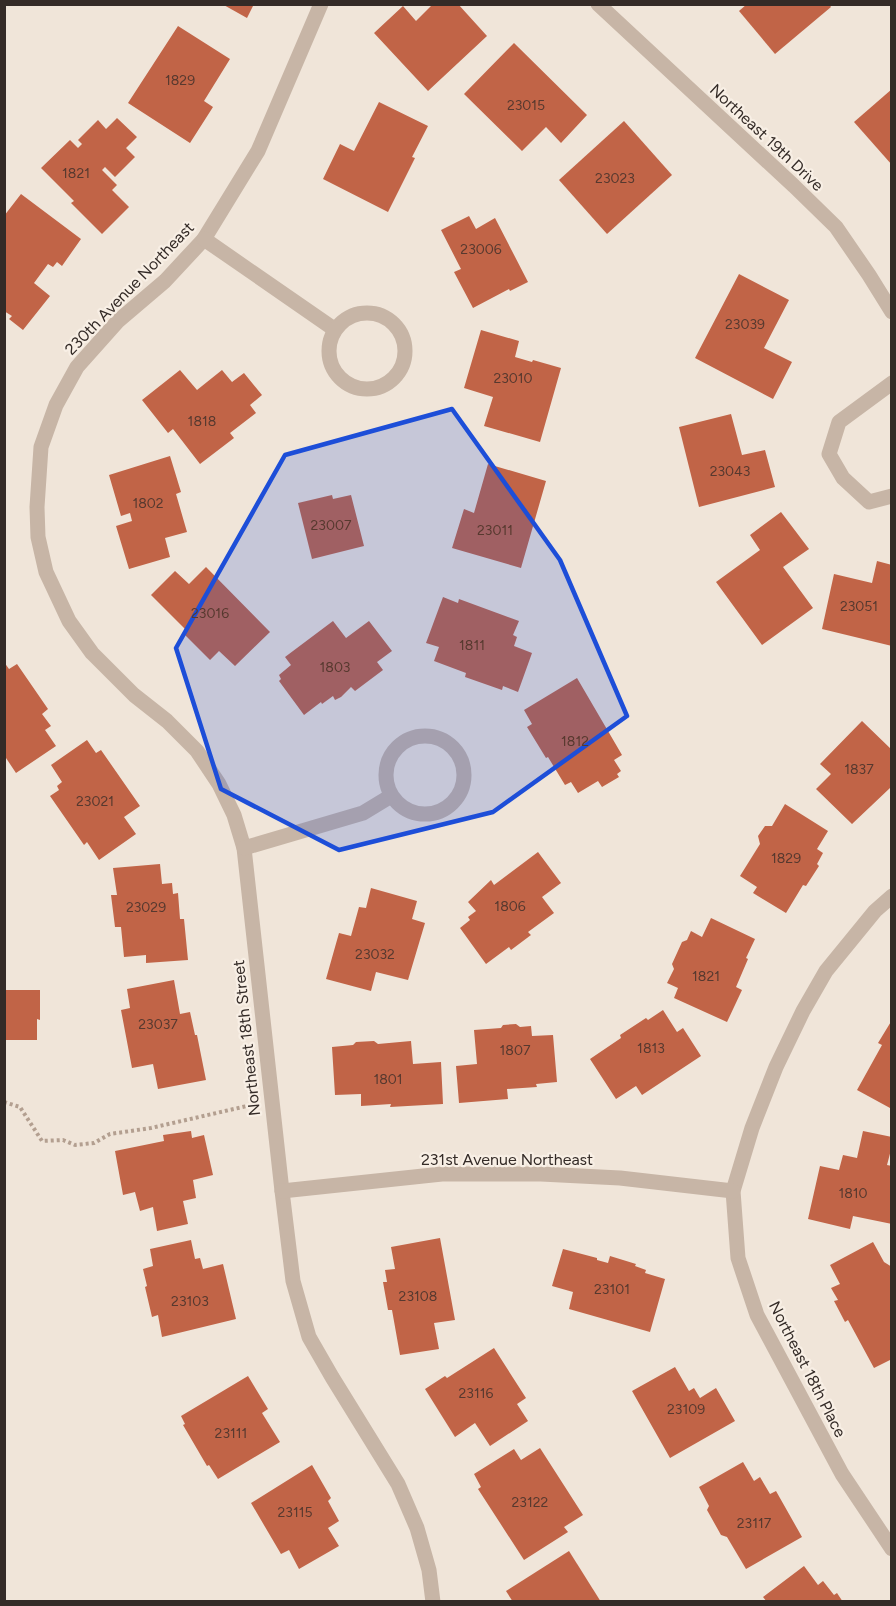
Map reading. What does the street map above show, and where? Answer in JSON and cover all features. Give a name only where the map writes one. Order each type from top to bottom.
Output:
[{"type":"street","name":"230th Avenue Northeast","points":[[37,507],[41,447],[56,405],[77,367],[118,321],[165,281],[204,239],[258,151],[321,4]]},
{"type":"street","name":"Northeast 19th Drive","points":[[598,4],[836,227],[891,312]]},
{"type":"street","points":[[204,239],[334,329]]},
{"type":"street","points":[[370,313],[383,316],[401,335],[405,348],[404,361],[399,373],[389,383],[377,389],[363,390],[351,387],[340,379],[332,368],[328,355],[329,342],[334,329],[344,320],[356,314],[370,313]]},
{"type":"street","points":[[891,383],[839,422],[828,454],[843,478],[869,502],[891,496]]},
{"type":"street","name":"Northeast 18th Street","points":[[37,507],[38,537],[46,572],[69,621],[92,653],[134,695],[167,721],[197,751],[219,784],[234,815],[244,848],[293,1281],[309,1337],[398,1484],[420,1539],[429,1570],[433,1602]]},
{"type":"street","points":[[422,735],[436,737],[448,743],[458,753],[463,766],[464,780],[460,793],[452,804],[434,813],[413,813],[401,806],[392,796],[386,784],[389,757],[409,738],[422,735]]},
{"type":"street","points":[[244,848],[363,813],[392,796]]},
{"type":"street","points":[[733,1191],[752,1128],[776,1067],[803,1011],[826,971],[875,911],[891,896]]},
{"type":"street","name":"231st Avenue Northeast","points":[[282,1191],[442,1174],[541,1174],[620,1178],[733,1191]]},
{"type":"street","name":"Northeast 18th Place","points":[[733,1191],[738,1258],[758,1315],[842,1474],[891,1549]]},
{"type":"path","points":[[4,1102],[20,1107],[42,1141],[63,1140],[75,1145],[94,1143],[110,1134],[151,1128],[271,1101]]},
{"type":"highlighted area","points":[[452,409],[560,560],[627,716],[493,812],[339,850],[221,789],[176,648],[285,455]]},
{"type":"building","points":[[222,4],[254,4],[247,18]]},
{"type":"building","points":[[433,4],[458,4],[487,36],[428,91],[374,33],[403,6],[416,21]]},
{"type":"building","points":[[747,4],[829,4],[831,7],[775,54],[739,11]]},
{"type":"building","points":[[178,26],[230,59],[204,101],[213,107],[190,143],[128,103]]},
{"type":"building","points":[[514,43],[587,115],[561,143],[546,127],[522,151],[464,94]]},
{"type":"building","points":[[892,89],[892,165],[854,122]]},
{"type":"building","points":[[379,102],[428,126],[388,212],[323,179],[340,144],[354,151]]},
{"type":"building","points":[[117,118],[137,137],[126,148],[135,157],[115,177],[105,167],[102,170],[117,185],[112,190],[129,207],[102,234],[71,203],[74,201],[41,168],[70,140],[78,148],[82,144],[78,140],[98,120],[106,129]]},
{"type":"building","points":[[624,121],[672,175],[607,234],[559,180]]},
{"type":"building","points":[[21,194],[81,239],[62,266],[57,262],[53,267],[48,264],[34,283],[50,296],[23,330],[9,319],[12,316],[4,311],[4,216]]},
{"type":"building","points":[[469,216],[476,229],[495,218],[528,282],[473,308],[454,272],[461,269],[441,230]]},
{"type":"building","points":[[739,274],[789,300],[764,348],[792,362],[773,399],[695,358]]},
{"type":"building","points":[[481,330],[519,341],[515,357],[561,368],[540,442],[484,426],[493,397],[464,388]]},
{"type":"building","points":[[180,370],[197,390],[222,370],[232,382],[244,373],[262,395],[250,405],[256,413],[230,433],[234,438],[200,464],[173,429],[168,433],[142,400]]},
{"type":"building","points":[[731,414],[742,455],[765,450],[775,487],[699,507],[679,427]]},
{"type":"building","points":[[170,456],[181,492],[176,494],[187,532],[165,538],[170,557],[129,569],[116,526],[132,521],[130,513],[121,516],[109,475]]},
{"type":"building","points":[[488,464],[546,481],[521,568],[452,548],[464,509],[474,513]]},
{"type":"building","points":[[332,495],[333,499],[351,495],[364,546],[312,559],[298,503]]},
{"type":"building","points":[[781,512],[809,549],[783,567],[813,608],[762,645],[716,582],[760,550],[750,535]]},
{"type":"building","points":[[877,561],[892,565],[892,646],[822,629],[834,574],[872,583]]},
{"type":"building","points":[[206,567],[270,632],[235,666],[219,651],[210,660],[184,634],[187,631],[151,595],[175,571],[189,584]]},
{"type":"building","points":[[443,597],[458,603],[459,599],[519,621],[513,635],[517,637],[514,646],[532,653],[518,692],[503,686],[502,690],[465,677],[466,673],[434,661],[439,647],[426,643]]},
{"type":"building","points":[[333,621],[346,638],[369,621],[392,651],[377,662],[383,670],[355,691],[351,687],[341,697],[335,700],[333,696],[304,715],[279,681],[281,679],[279,675],[291,665],[285,657]]},
{"type":"building","points":[[4,662],[9,669],[17,664],[48,709],[42,714],[51,726],[45,730],[56,746],[16,773],[6,758],[4,759]]},
{"type":"building","points":[[577,678],[622,755],[614,760],[621,771],[617,774],[619,777],[602,787],[598,781],[578,793],[571,782],[565,785],[548,757],[546,758],[527,727],[532,724],[524,710]]},
{"type":"building","points":[[862,721],[892,750],[892,789],[890,788],[852,824],[816,789],[831,774],[820,764]]},
{"type":"building","points":[[87,740],[96,753],[101,750],[140,806],[124,817],[136,834],[99,860],[87,842],[84,845],[50,796],[59,790],[57,786],[62,782],[51,765]]},
{"type":"building","points":[[785,804],[828,831],[817,849],[823,853],[817,864],[819,866],[806,886],[803,885],[786,913],[753,893],[757,887],[740,876],[760,844],[758,836],[765,826],[772,826]]},
{"type":"building","points":[[538,852],[561,883],[542,897],[554,913],[528,932],[531,935],[511,950],[509,947],[486,964],[460,928],[476,911],[468,902],[491,880],[494,885]]},
{"type":"building","points":[[160,864],[162,884],[172,883],[173,894],[178,893],[180,919],[184,919],[188,960],[146,963],[146,955],[124,957],[121,927],[115,927],[111,895],[117,895],[113,868]]},
{"type":"building","points":[[371,888],[417,901],[412,919],[425,923],[408,980],[376,972],[371,991],[326,979],[339,933],[351,936],[359,907],[366,908]]},
{"type":"building","points":[[711,918],[755,939],[736,987],[742,990],[727,1022],[674,998],[678,988],[667,983],[674,969],[672,964],[682,942],[687,940],[691,931],[702,937]]},
{"type":"building","points":[[174,980],[180,1014],[190,1012],[206,1080],[158,1089],[153,1064],[132,1068],[121,1010],[130,1008],[127,989]]},
{"type":"building","points":[[4,990],[40,990],[37,1040],[4,1040]]},
{"type":"building","points":[[663,1010],[677,1032],[683,1028],[701,1056],[642,1095],[636,1086],[616,1099],[590,1059],[621,1038],[620,1035]]},
{"type":"building","points":[[892,1020],[892,1104],[890,1108],[857,1090],[882,1045],[878,1043]]},
{"type":"building","points":[[516,1024],[520,1027],[531,1026],[532,1036],[553,1035],[557,1082],[536,1084],[537,1087],[507,1089],[508,1099],[459,1103],[456,1066],[477,1064],[474,1030],[501,1028],[503,1025]]},
{"type":"building","points":[[374,1041],[378,1044],[411,1041],[413,1064],[441,1062],[443,1104],[361,1106],[361,1094],[335,1095],[332,1047]]},
{"type":"building","points":[[191,1131],[192,1138],[204,1135],[213,1175],[193,1180],[196,1198],[183,1201],[188,1224],[157,1231],[153,1207],[140,1211],[135,1192],[123,1195],[115,1151],[164,1141],[163,1135]]},
{"type":"building","points":[[863,1131],[892,1137],[887,1165],[892,1166],[892,1224],[853,1216],[850,1229],[808,1219],[820,1166],[839,1170],[843,1155],[857,1158]]},
{"type":"building","points":[[440,1238],[455,1320],[434,1323],[439,1349],[400,1355],[392,1310],[388,1310],[383,1282],[387,1282],[385,1270],[395,1269],[391,1247]]},
{"type":"building","points":[[191,1240],[195,1259],[200,1258],[203,1269],[223,1264],[236,1319],[162,1337],[158,1315],[152,1317],[143,1269],[153,1266],[150,1249]]},
{"type":"building","points":[[873,1242],[884,1262],[892,1267],[892,1359],[874,1368],[848,1320],[845,1322],[834,1301],[838,1300],[831,1288],[840,1284],[830,1265]]},
{"type":"building","points":[[563,1249],[608,1263],[610,1256],[636,1264],[635,1266],[646,1270],[645,1273],[665,1279],[650,1332],[569,1309],[573,1292],[552,1286]]},
{"type":"building","points":[[494,1348],[526,1398],[517,1404],[528,1421],[490,1446],[475,1423],[455,1437],[425,1389]]},
{"type":"building","points":[[675,1367],[689,1391],[694,1388],[700,1398],[716,1388],[735,1421],[670,1458],[632,1391]]},
{"type":"building","points":[[248,1376],[268,1409],[262,1413],[280,1442],[218,1479],[209,1465],[207,1466],[183,1425],[185,1424],[181,1416]]},
{"type":"building","points":[[540,1448],[583,1515],[564,1527],[568,1532],[524,1560],[478,1489],[481,1487],[474,1474],[514,1449],[521,1460]]},
{"type":"building","points":[[743,1462],[754,1481],[760,1477],[770,1494],[776,1491],[802,1537],[746,1569],[727,1537],[721,1535],[707,1510],[709,1506],[699,1487]]},
{"type":"building","points":[[312,1465],[331,1498],[328,1501],[339,1521],[328,1528],[339,1546],[299,1569],[289,1550],[281,1554],[251,1503]]},
{"type":"building","points":[[569,1551],[601,1602],[513,1602],[506,1591]]},
{"type":"building","points":[[804,1566],[818,1585],[823,1581],[834,1595],[837,1593],[843,1602],[767,1602],[763,1597]]}]
